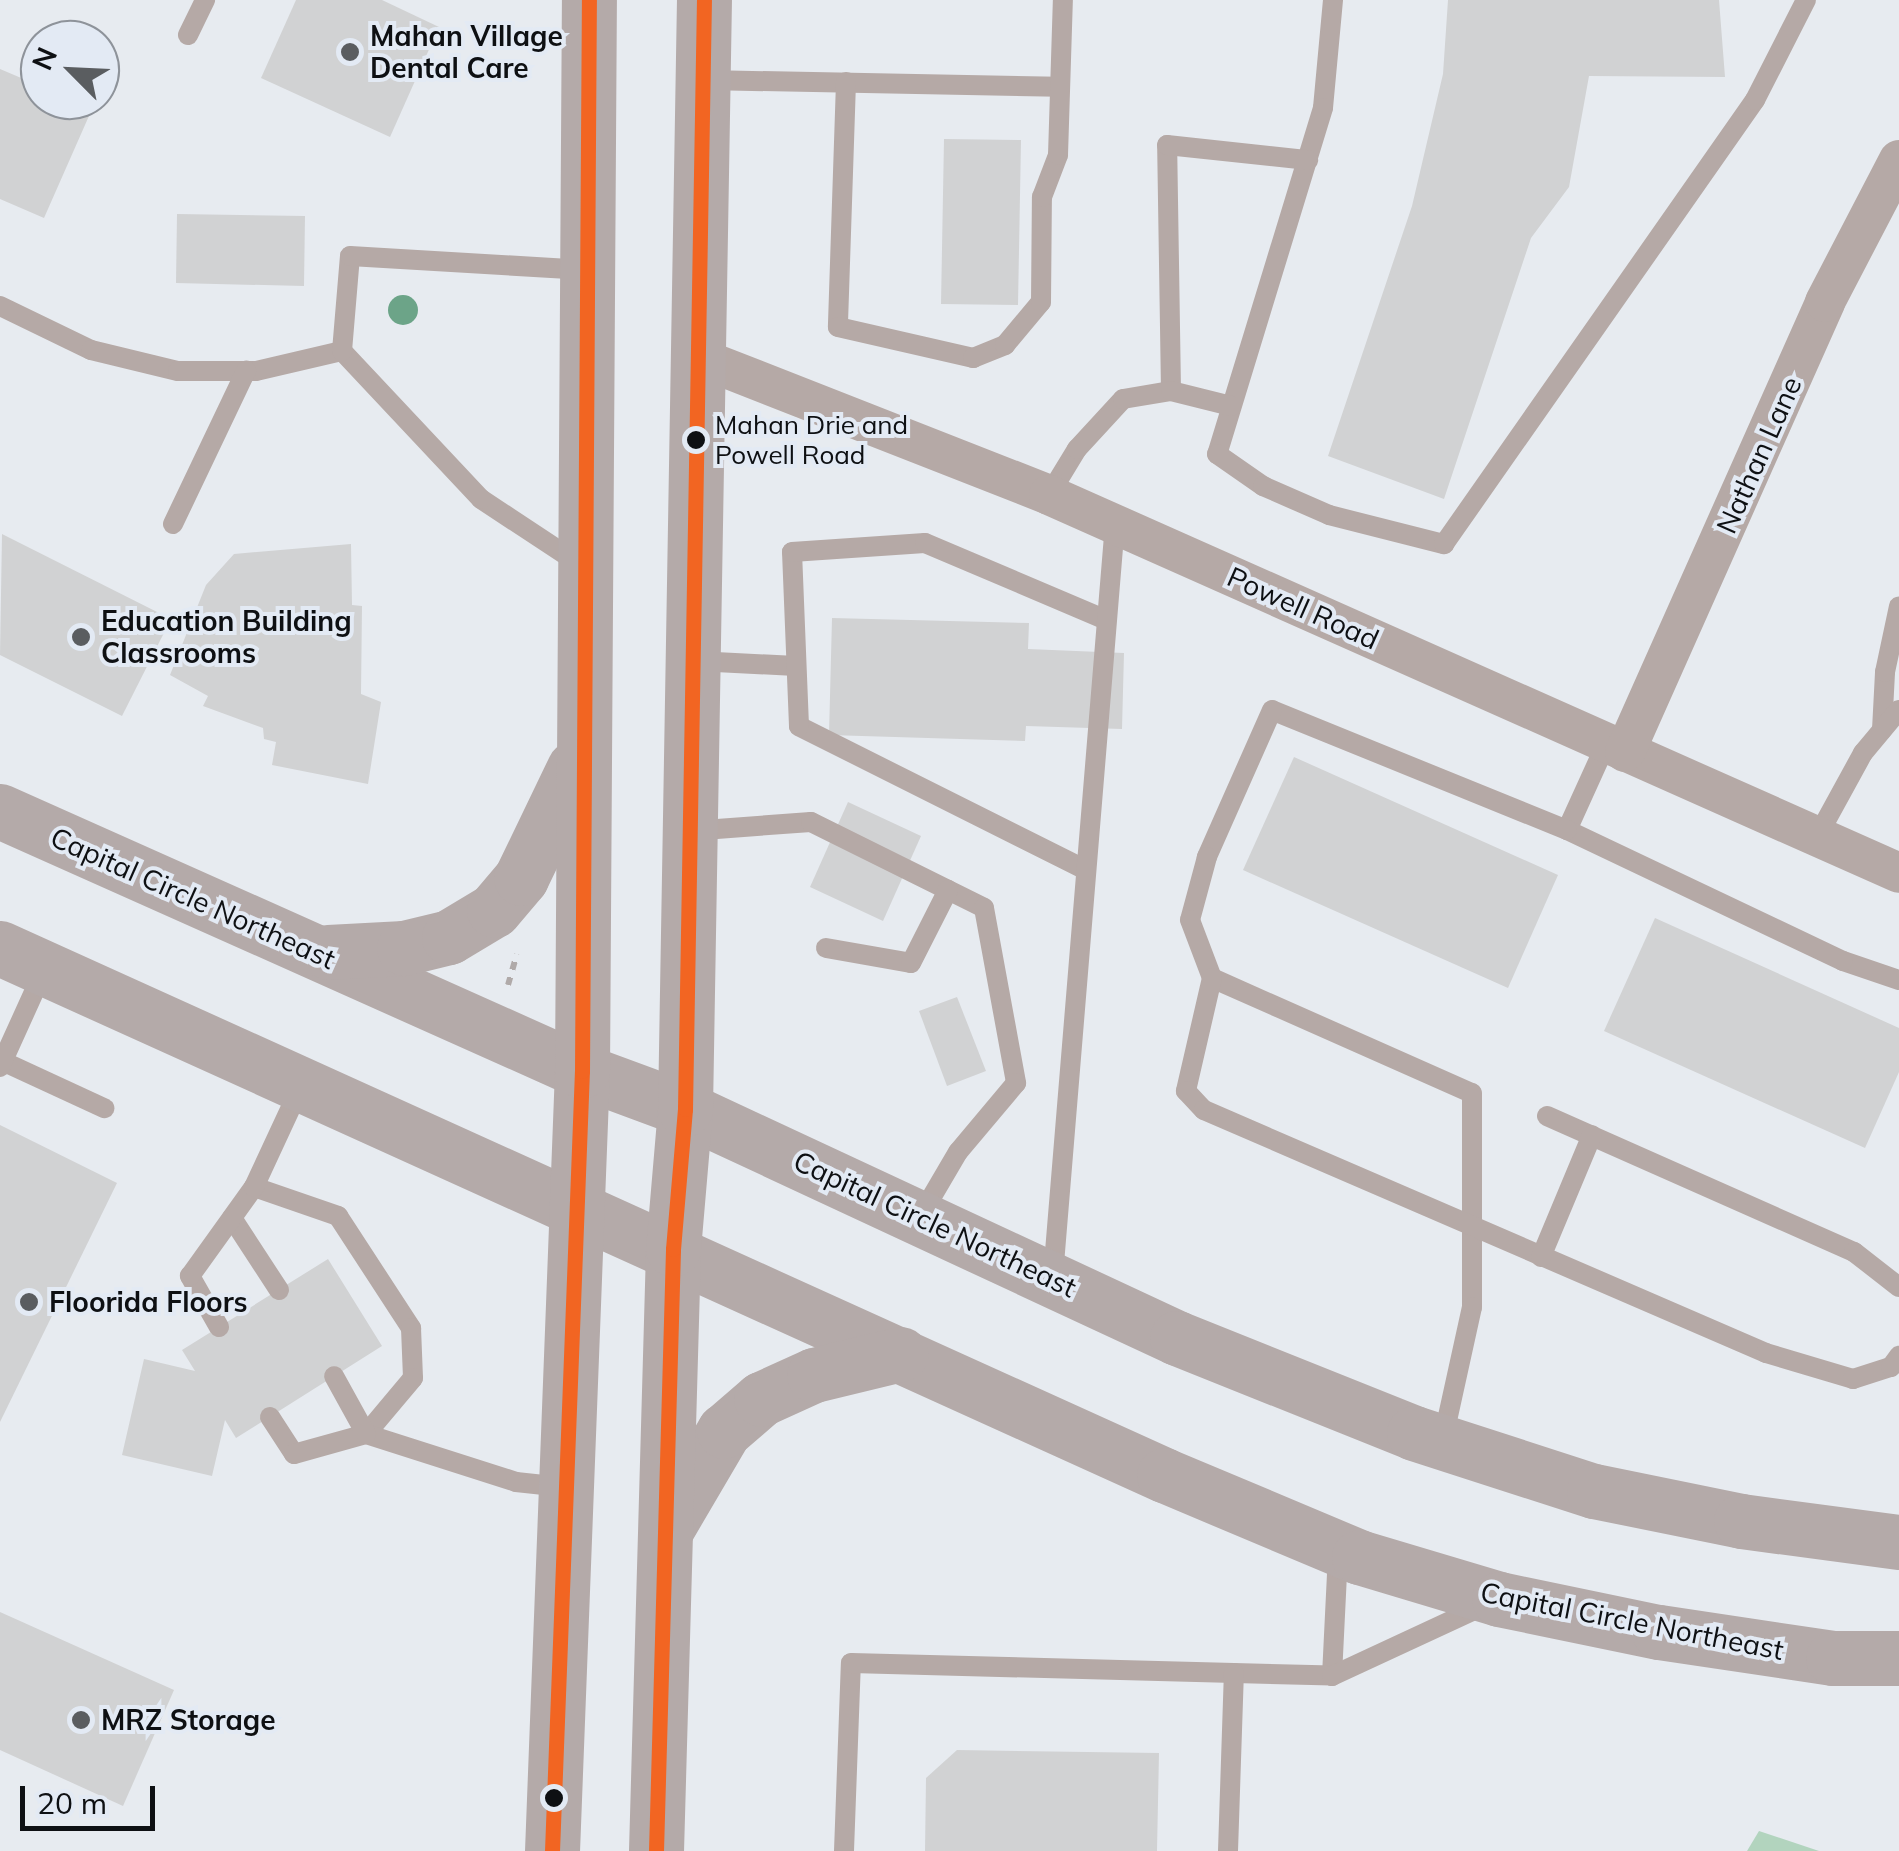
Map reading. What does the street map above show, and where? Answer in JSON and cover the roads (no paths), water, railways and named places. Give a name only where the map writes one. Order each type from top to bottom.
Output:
[{"type":"main road","points":[[552,1851],[572,1206],[582,1071],[589,0]]},
{"type":"main road","points":[[656,1851],[673,1249],[685,1109],[704,0]]},
{"type":"main road","points":[[316,953],[404,948],[449,936],[494,910],[521,878],[582,752]]},
{"type":"main road","name":"Capital Circle Northeast","points":[[0,812],[582,1071],[685,1109],[1177,1338],[1442,1442],[1594,1491],[1742,1521],[1899,1542]]},
{"type":"main road","name":"Capital Circle Northeast","points":[[23,958],[300,1086],[673,1249],[1338,1549],[1499,1599],[1834,1658],[1899,1658]]},
{"type":"main road","points":[[666,1531],[724,1431],[761,1400],[814,1374],[901,1354]]},
{"type":"street","name":"Nathan Lane","points":[[1615,748],[1825,302],[1899,160]]},
{"type":"street","name":"Powell Road","points":[[700,358],[1049,495],[1899,873]]},
{"type":"lane","points":[[188,35],[205,0]]},
{"type":"lane","points":[[846,82],[838,327],[972,358],[1005,345],[1041,302],[1042,197],[1058,156],[1063,0]]},
{"type":"lane","points":[[1333,0],[1323,108],[1218,454],[1264,486],[1329,515],[1444,544],[1755,100],[1806,0]]},
{"type":"lane","points":[[702,80],[1058,87]]},
{"type":"lane","points":[[1172,391],[1166,145],[1308,160]]},
{"type":"lane","points":[[584,567],[480,498],[342,351],[350,256],[588,270]]},
{"type":"lane","points":[[0,306],[92,350],[178,372],[246,371],[342,351]]},
{"type":"lane","points":[[173,524],[246,371]]},
{"type":"lane","points":[[1049,495],[1078,449],[1123,399],[1172,391],[1232,406]]},
{"type":"lane","points":[[1053,1278],[1114,524]]},
{"type":"lane","points":[[1086,870],[799,726],[792,552],[925,544],[1106,620]]},
{"type":"lane","points":[[1882,730],[1885,672],[1899,606]]},
{"type":"lane","points":[[694,661],[796,666]]},
{"type":"lane","points":[[1899,980],[1843,961],[1567,830],[1272,710],[1207,857],[1190,920],[1212,978],[1186,1076],[1186,1091],[1204,1110],[1766,1353],[1853,1379],[1891,1366],[1899,1356]]},
{"type":"lane","points":[[1817,837],[1882,730],[1899,710]]},
{"type":"lane","points":[[1567,830],[1615,748]]},
{"type":"lane","points":[[690,831],[811,822],[984,908],[1016,1083],[958,1152],[920,1217]]},
{"type":"lane","points":[[826,948],[911,963],[948,890]]},
{"type":"lane","points":[[23,958],[1,1062],[104,1108]]},
{"type":"lane","points":[[1212,978],[1472,1094],[1472,1307],[1442,1442]]},
{"type":"lane","points":[[219,1327],[190,1276],[254,1187],[300,1086]]},
{"type":"lane","points":[[1547,1116],[1854,1252],[1899,1286]]},
{"type":"lane","points":[[1541,1257],[1592,1135]]},
{"type":"lane","points":[[254,1187],[338,1216],[412,1328],[413,1378],[366,1434]]},
{"type":"lane","points":[[232,1218],[279,1290]]},
{"type":"lane","points":[[334,1376],[366,1434]]},
{"type":"lane","points":[[270,1417],[294,1454],[366,1434],[516,1482],[563,1487]]},
{"type":"lane","points":[[1332,1676],[1338,1549]]},
{"type":"lane","points":[[844,1851],[852,1663],[1332,1676],[1499,1599]]},
{"type":"lane","points":[[1228,1851],[1234,1674]]},
{"type":"place","name":"Mahan Village Dental Care","points":[[350,52]]},
{"type":"place","name":"Mahan Drie and Powell Road","points":[[696,440]]},
{"type":"place","name":"Education Building Classrooms","points":[[81,637]]},
{"type":"place","name":"Floorida Floors","points":[[29,1302]]},
{"type":"place","name":"MRZ Storage","points":[[81,1720]]}]
